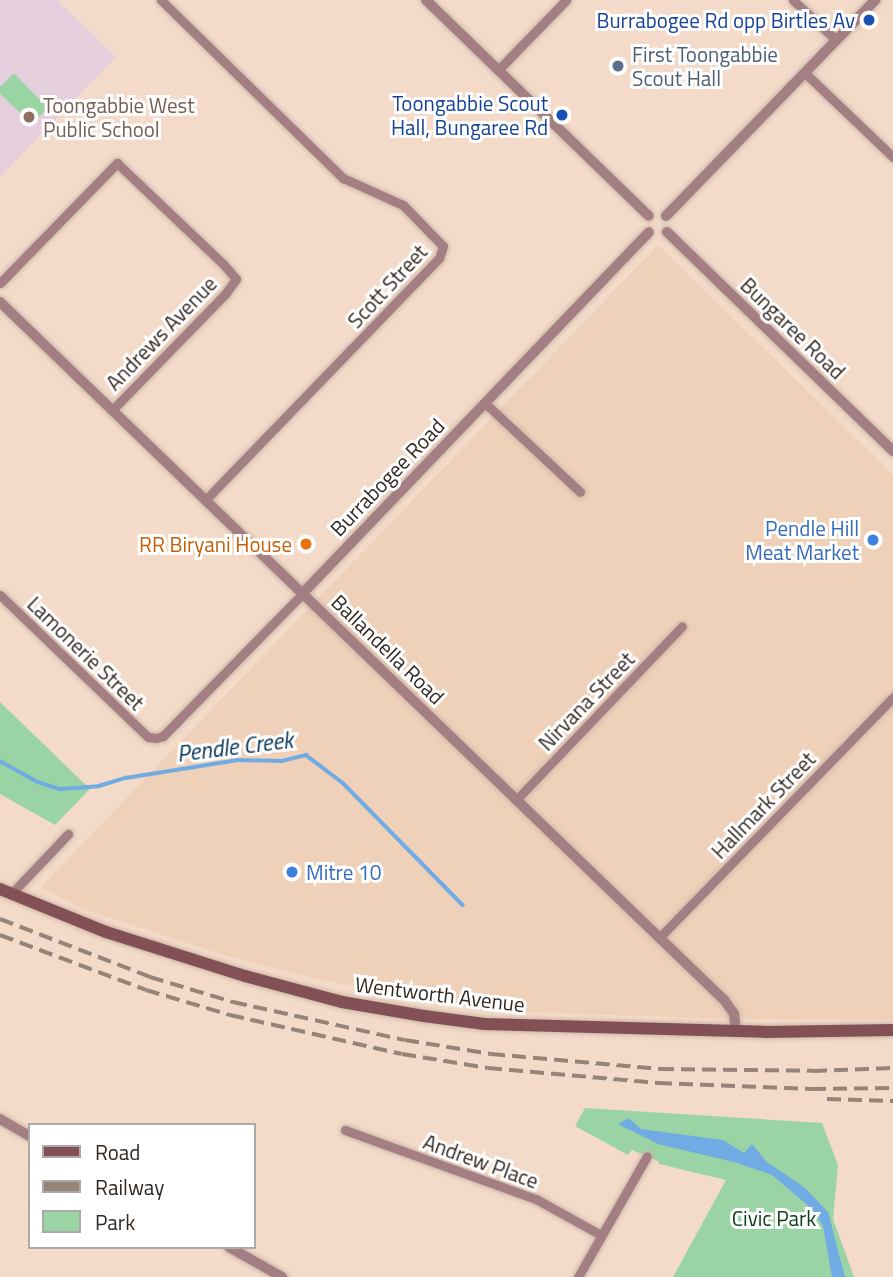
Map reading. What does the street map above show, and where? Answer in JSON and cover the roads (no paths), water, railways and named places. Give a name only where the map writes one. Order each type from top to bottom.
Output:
[{"type":"main road","name":"Wentworth Avenue","points":[[5,892],[79,923],[192,960],[292,989],[377,1009],[484,1024],[736,1031],[893,1030]]},
{"type":"street","name":"Scott Street","points":[[161,0],[343,178],[403,205],[443,246],[439,258],[205,500]]},
{"type":"street","points":[[426,0],[649,216]]},
{"type":"street","points":[[498,70],[566,0]]},
{"type":"street","points":[[793,0],[836,40]]},
{"type":"street","points":[[666,216],[875,0]]},
{"type":"street","points":[[805,72],[893,157]]},
{"type":"street","name":"Andrews Avenue","points":[[0,283],[117,163],[224,265],[236,279],[112,410]]},
{"type":"street","points":[[658,213],[666,216],[669,222],[667,232],[659,236],[649,232],[646,224],[649,216],[658,213]]},
{"type":"street","name":"Burrabogee Road","points":[[148,737],[163,737],[649,232]]},
{"type":"street","name":"Bungaree Road","points":[[667,232],[893,451]]},
{"type":"street","name":"Ballandella Road","points":[[0,302],[729,1005],[736,1031]]},
{"type":"street","points":[[485,403],[580,492]]},
{"type":"street","name":"Lamonerie Street","points":[[0,596],[148,737]]},
{"type":"street","name":"Nirvana Street","points":[[516,800],[682,626]]},
{"type":"street","name":"Hallmark Street","points":[[659,938],[893,696]]},
{"type":"street","points":[[5,892],[68,834]]},
{"type":"street","points":[[0,1119],[28,1135]]},
{"type":"street","name":"Andrew Place","points":[[345,1130],[536,1199],[601,1235]]},
{"type":"street","points":[[578,1277],[647,1156]]},
{"type":"street","points":[[233,1249],[282,1277]]},
{"type":"water","points":[[629,1118],[641,1129],[723,1140],[744,1153],[752,1144],[767,1162],[804,1187],[828,1212],[845,1277],[832,1277],[823,1226],[812,1209],[772,1175],[734,1162],[658,1144],[618,1124]]},
{"type":"waterway","name":"Pendle Creek","points":[[0,761],[38,782],[60,789],[99,786],[126,778],[238,760],[282,761],[306,755],[343,783],[463,905]]},
{"type":"railway","points":[[0,919],[150,977],[233,1002],[405,1040],[491,1054],[660,1069],[813,1071],[893,1068]]},
{"type":"railway","points":[[0,935],[146,990],[230,1015],[402,1054],[488,1068],[658,1083],[812,1089],[893,1088]]},
{"type":"railway","points":[[827,1099],[893,1101]]},
{"type":"place","name":"Burrabogee Rd opp Birtles Av","points":[[869,20]]},
{"type":"place","name":"First Toongabbie Scout Hall","points":[[618,66]]},
{"type":"place","name":"Toongabbie Scout Hall, Bungaree Rd","points":[[562,115]]},
{"type":"place","name":"Toongabbie West Public School","points":[[29,117]]},
{"type":"place","name":"Pendle Hill Meat Market","points":[[873,540]]},
{"type":"place","name":"RR Biryani House","points":[[306,544]]},
{"type":"place","name":"Mitre 10","points":[[292,872]]},
{"type":"park label","name":"Civic Park","points":[[774,1218]]}]
